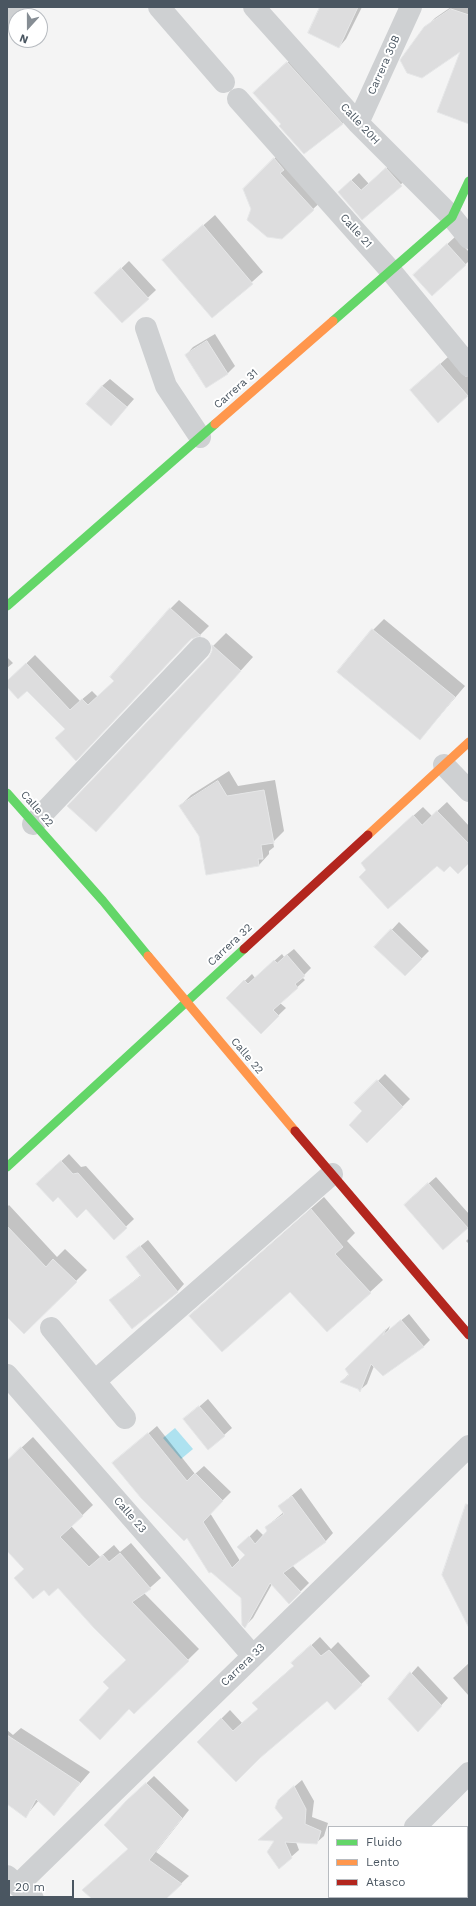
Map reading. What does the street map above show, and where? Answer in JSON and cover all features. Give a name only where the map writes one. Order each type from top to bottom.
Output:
[{"type":"street","points":[[7,15],[16,7]]},
{"type":"street","points":[[159,7],[224,82]]},
{"type":"street","name":"Carrera 30B","points":[[358,123],[411,7]]},
{"type":"street","name":"Calle 20H","points":[[260,10],[358,123],[452,218],[469,238]]},
{"type":"street","name":"Calle 21","points":[[238,99],[390,270],[469,366]]},
{"type":"street","name":"Carrera 31","points":[[7,606],[390,270],[452,218],[469,181]]},
{"type":"street","points":[[146,328],[166,386],[200,437]]},
{"type":"street","points":[[33,824],[200,648]]},
{"type":"street","name":"Carrera 32","points":[[7,1167],[469,742]]},
{"type":"street","points":[[444,765],[469,792]]},
{"type":"street","name":"Calle 22","points":[[7,793],[103,901],[186,1002],[469,1334]]},
{"type":"street","points":[[95,1380],[332,1174]]},
{"type":"street","points":[[51,1328],[125,1418]]},
{"type":"street","name":"Calle 23","points":[[7,1375],[253,1656]]},
{"type":"street","name":"Carrera 33","points":[[19,1887],[469,1446]]},
{"type":"street","points":[[416,1826],[469,1773]]},
{"type":"water","points":[[175,1428],[193,1449],[181,1459],[163,1438]]},
{"type":"building","points":[[320,7],[358,7],[339,48],[308,33]]},
{"type":"building","points":[[451,9],[469,15],[469,124],[437,112],[460,52],[422,78],[407,73],[400,60],[424,27]]},
{"type":"building","points":[[287,62],[343,124],[304,154],[279,126],[281,124],[253,93]]},
{"type":"building","points":[[274,158],[284,170],[280,173],[314,210],[282,239],[267,237],[247,220],[251,209],[243,189]]},
{"type":"building","points":[[386,168],[402,186],[362,220],[338,192],[351,180],[361,190]]},
{"type":"building","points":[[203,225],[253,284],[212,318],[162,260]]},
{"type":"building","points":[[447,244],[466,265],[432,296],[413,275]]},
{"type":"building","points":[[121,268],[149,299],[122,323],[94,293]]},
{"type":"building","points":[[207,341],[228,374],[206,388],[185,355]]},
{"type":"building","points":[[440,364],[468,396],[438,423],[410,390]]},
{"type":"building","points":[[102,386],[127,407],[111,426],[86,404]]},
{"type":"building","points":[[170,608],[201,636],[191,639],[76,761],[55,738],[65,729],[27,691],[18,699],[7,687],[7,681],[26,663],[70,710],[82,699],[88,705],[114,681],[110,677]]},
{"type":"building","points":[[372,629],[455,697],[420,740],[337,672]]},
{"type":"building","points":[[212,645],[241,671],[96,832],[67,806],[209,657],[212,651]]},
{"type":"building","points":[[218,781],[227,796],[264,790],[274,843],[261,845],[263,859],[258,859],[259,866],[206,875],[199,836],[179,806]]},
{"type":"building","points":[[437,811],[469,844],[469,863],[458,874],[450,866],[444,872],[437,866],[388,909],[359,877],[366,870],[361,863],[413,815],[422,825]]},
{"type":"building","points":[[391,929],[422,959],[405,976],[374,947]]},
{"type":"building","points":[[287,955],[305,976],[295,984],[298,988],[273,1010],[279,1016],[261,1034],[226,998],[244,980],[248,984],[274,960],[277,963]]},
{"type":"building","points":[[377,1080],[403,1107],[367,1143],[349,1125],[362,1111],[354,1103]]},
{"type":"building","points":[[61,1161],[73,1174],[78,1173],[127,1228],[114,1240],[86,1209],[77,1218],[58,1197],[53,1202],[36,1184]]},
{"type":"building","points":[[428,1183],[468,1228],[443,1250],[404,1205]]},
{"type":"building","points":[[311,1209],[343,1247],[335,1254],[371,1293],[327,1332],[290,1292],[222,1352],[189,1316]]},
{"type":"building","points":[[7,1226],[46,1267],[53,1259],[77,1282],[24,1334],[7,1317]]},
{"type":"building","points":[[140,1246],[178,1292],[132,1329],[109,1300],[141,1276],[126,1257]]},
{"type":"building","points":[[401,1320],[424,1347],[383,1376],[371,1364],[360,1392],[358,1389],[340,1382],[349,1375],[345,1369],[386,1329],[383,1335]]},
{"type":"building","points":[[199,1406],[225,1436],[208,1450],[183,1419]]},
{"type":"building","points":[[148,1433],[187,1481],[195,1473],[223,1501],[203,1522],[232,1568],[245,1555],[237,1547],[249,1536],[255,1544],[267,1531],[265,1527],[284,1514],[278,1506],[292,1496],[326,1542],[283,1573],[301,1592],[289,1604],[270,1583],[245,1628],[242,1625],[241,1598],[211,1572],[209,1573],[187,1538],[184,1541],[141,1498],[112,1463]]},
{"type":"building","points":[[21,1447],[83,1516],[60,1537],[89,1567],[103,1555],[109,1562],[120,1553],[151,1589],[132,1602],[189,1661],[134,1714],[129,1709],[100,1740],[79,1720],[109,1688],[103,1682],[126,1660],[94,1628],[58,1588],[49,1596],[44,1590],[33,1599],[14,1578],[24,1569],[7,1551],[7,1461]]},
{"type":"building","points":[[466,1504],[469,1505],[469,1628],[442,1575]]},
{"type":"building","points":[[311,1645],[321,1656],[329,1650],[362,1685],[335,1710],[327,1701],[260,1758],[236,1782],[197,1742],[221,1718],[233,1731],[258,1709],[252,1703],[294,1666],[291,1663]]},
{"type":"building","points":[[410,1672],[442,1706],[418,1732],[388,1699]]},
{"type":"building","points":[[7,1735],[80,1783],[54,1816],[36,1799],[26,1818],[7,1804]]},
{"type":"building","points":[[146,1783],[182,1818],[149,1860],[182,1884],[166,1899],[92,1899],[82,1890],[128,1849],[104,1825],[126,1801]]},
{"type":"building","points":[[294,1786],[306,1809],[305,1824],[321,1831],[317,1844],[285,1842],[292,1858],[279,1869],[267,1852],[274,1841],[258,1840],[283,1818],[275,1808],[278,1800]]},
{"type":"traffic: fast","points":[[333,321],[452,217],[469,181]]},
{"type":"traffic: fast","points":[[7,606],[215,424]]},
{"type":"traffic: fast","points":[[7,793],[103,901],[148,956]]},
{"type":"traffic: fast","points":[[7,1167],[244,949]]},
{"type":"traffic: slow","points":[[215,424],[333,321]]},
{"type":"traffic: slow","points":[[368,835],[469,742]]},
{"type":"traffic: slow","points":[[148,956],[295,1131]]},
{"type":"traffic: jam","points":[[244,949],[368,835]]},
{"type":"traffic: jam","points":[[295,1131],[469,1335]]}]
